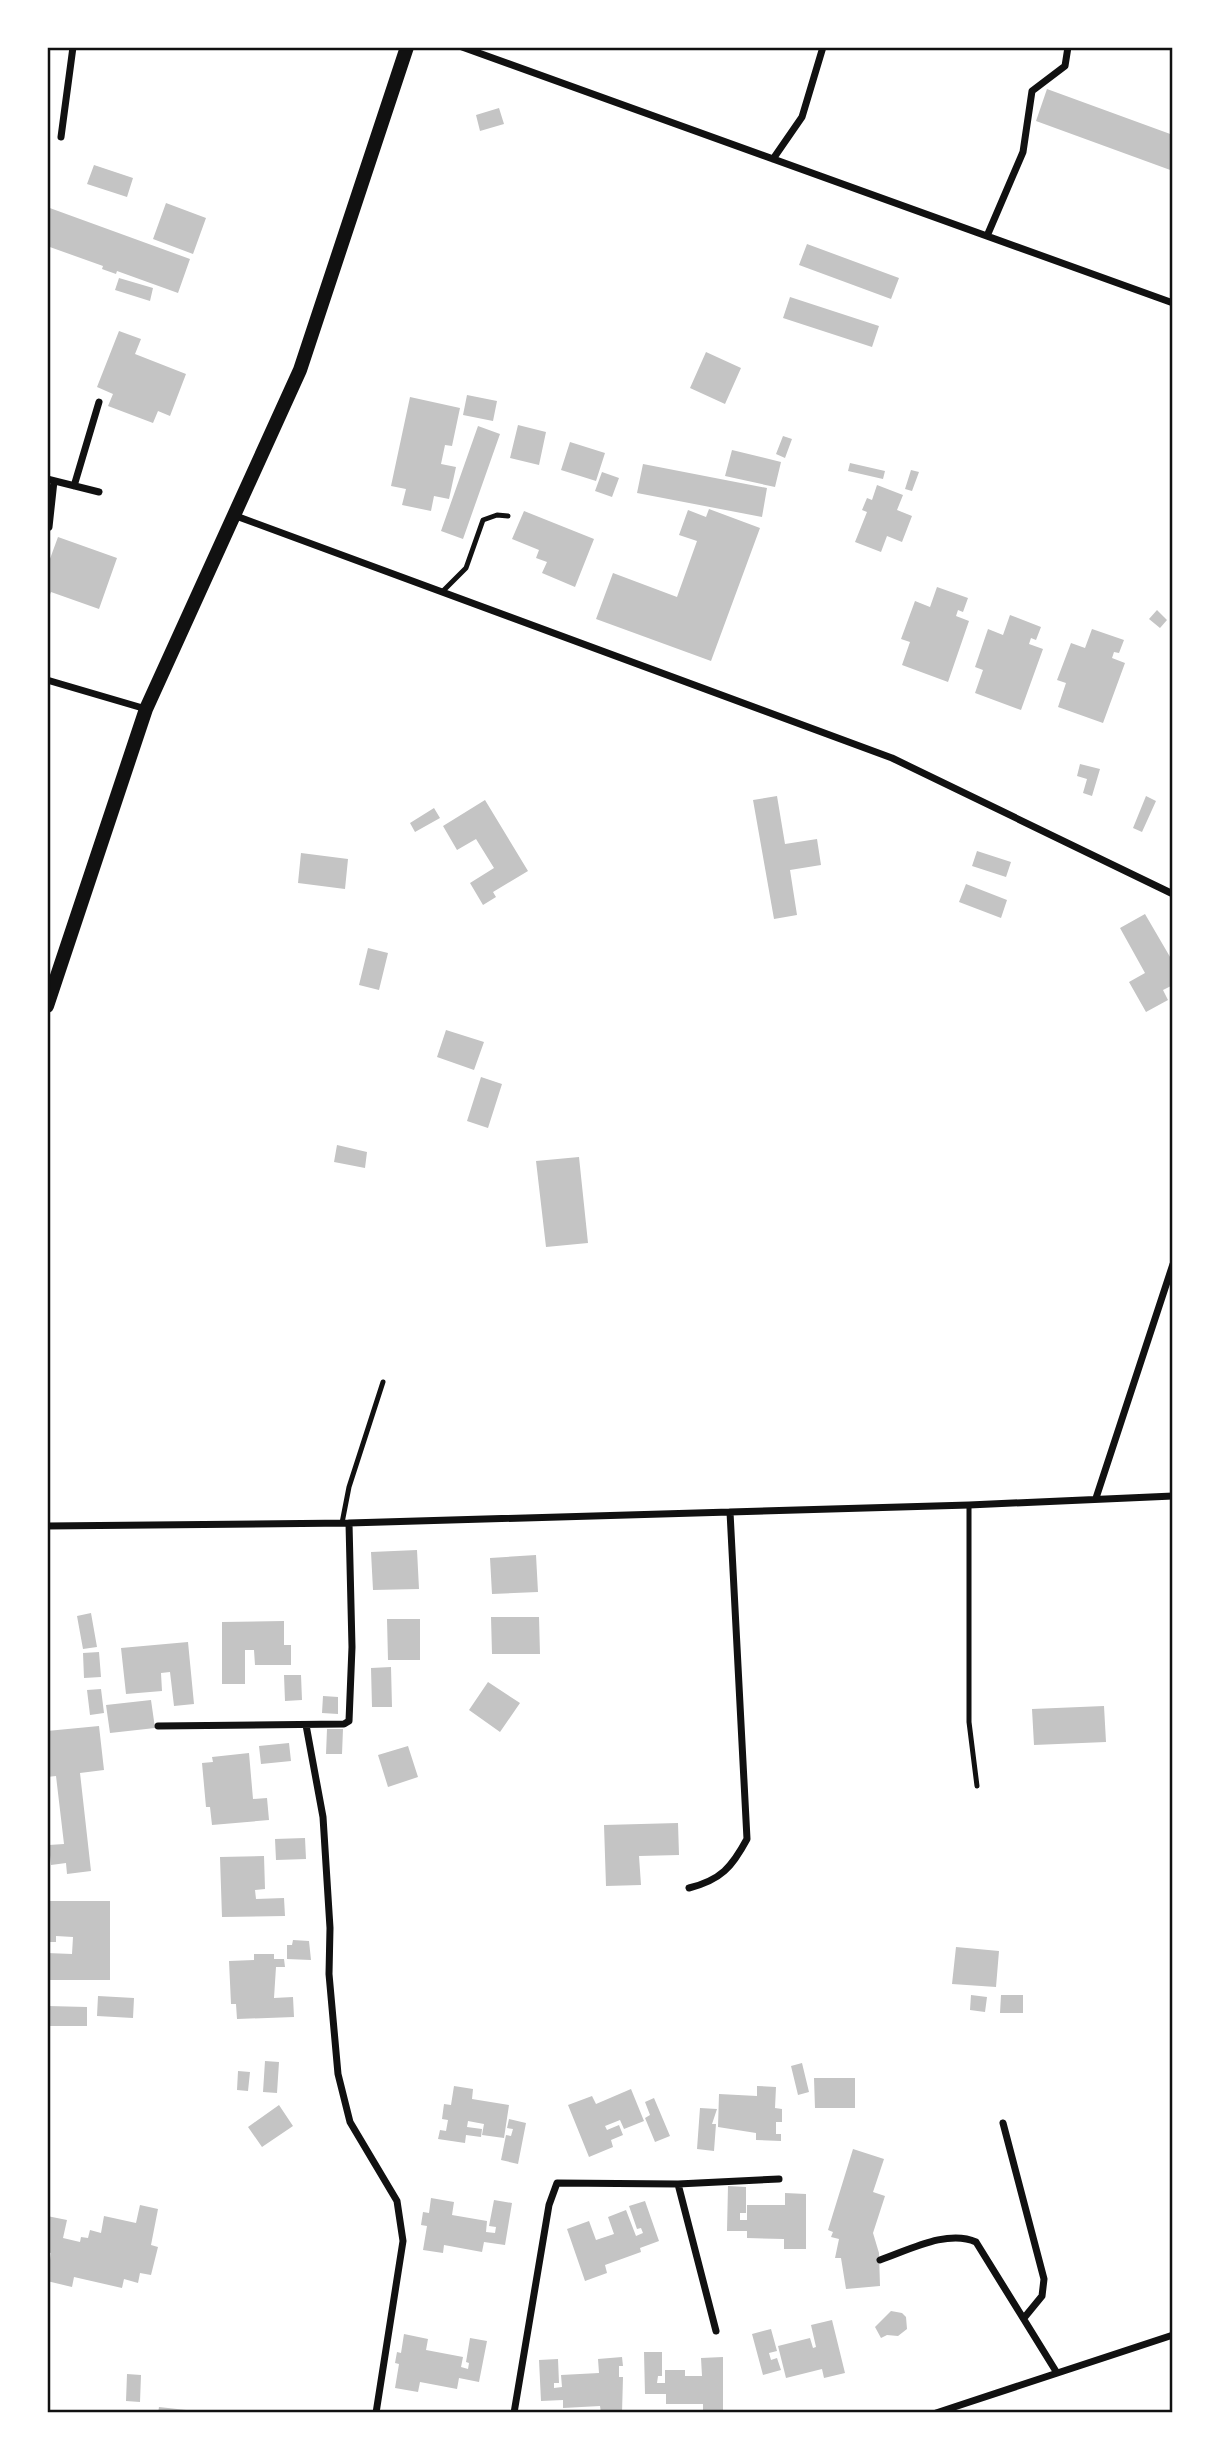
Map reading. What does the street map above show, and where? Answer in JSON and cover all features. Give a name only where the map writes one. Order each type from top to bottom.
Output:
[{"type":"main road","points":[[47,1006],[146,709],[236,516],[300,370],[407,47]]},
{"type":"street","points":[[61,138],[74,47]]},
{"type":"street","points":[[462,47],[1173,303]]},
{"type":"street","points":[[774,159],[802,117],[823,47]]},
{"type":"street","points":[[987,236],[1023,152],[1032,91],[1065,66],[1069,47]]},
{"type":"street","points":[[74,486],[99,402]]},
{"type":"street","points":[[49,527],[51,480],[99,492]]},
{"type":"street","points":[[236,516],[892,758],[1173,894]]},
{"type":"street","points":[[47,680],[146,709]]},
{"type":"street","points":[[1096,1498],[1173,1264]]},
{"type":"street","points":[[47,1526],[345,1523],[969,1505],[1173,1496]]},
{"type":"street","points":[[689,1888],[707,1884],[733,1865],[747,1839],[730,1512]]},
{"type":"street","points":[[158,1726],[306,1725],[344,1724],[349,1721],[351,1713],[345,1523]]},
{"type":"street","points":[[306,1725],[323,1817],[330,1928],[329,1974],[338,2074],[350,2122],[397,2201],[403,2241],[376,2413]]},
{"type":"street","points":[[1003,2123],[1044,2279],[1042,2296],[1024,2318]]},
{"type":"street","points":[[514,2413],[549,2205],[557,2183],[678,2184],[779,2179]]},
{"type":"street","points":[[678,2184],[716,2331]]},
{"type":"street","points":[[880,2260],[949,2238],[965,2237],[976,2242],[1057,2373]]},
{"type":"street","points":[[936,2413],[1173,2335]]},
{"type":"lane","points":[[442,592],[466,568],[483,520],[497,515],[508,516]]},
{"type":"lane","points":[[345,1523],[349,1487],[383,1382]]},
{"type":"lane","points":[[969,1505],[969,1722],[977,1786]]},
{"type":"building","points":[[1047,89],[1173,135],[1173,171],[1036,121]]},
{"type":"building","points":[[499,108],[504,124],[480,131],[476,115]]},
{"type":"building","points":[[94,165],[133,178],[127,197],[87,184]]},
{"type":"building","points":[[166,203],[206,218],[193,254],[153,239]]},
{"type":"building","points":[[47,207],[190,259],[178,293],[117,271],[116,274],[102,269],[103,266],[47,246]]},
{"type":"building","points":[[807,244],[899,278],[891,299],[799,265]]},
{"type":"building","points":[[119,278],[153,288],[150,301],[115,290]]},
{"type":"building","points":[[790,297],[879,326],[872,347],[783,318]]},
{"type":"building","points":[[119,331],[141,339],[135,354],[186,374],[170,416],[158,411],[153,423],[108,406],[113,394],[97,387]]},
{"type":"building","points":[[706,352],[741,368],[725,404],[690,388]]},
{"type":"building","points":[[467,395],[497,401],[493,421],[463,415]]},
{"type":"building","points":[[410,397],[460,408],[452,446],[445,445],[441,464],[456,467],[449,499],[434,496],[431,511],[402,505],[406,489],[391,486]]},
{"type":"building","points":[[518,425],[546,432],[539,465],[510,458]]},
{"type":"building","points":[[478,426],[500,434],[463,539],[441,531]]},
{"type":"building","points":[[783,436],[792,439],[785,458],[776,454]]},
{"type":"building","points":[[570,442],[605,453],[596,481],[561,470]]},
{"type":"building","points":[[732,450],[781,462],[775,487],[725,476]]},
{"type":"building","points":[[850,463],[885,471],[883,479],[848,471]]},
{"type":"building","points":[[643,464],[767,488],[762,517],[637,493]]},
{"type":"building","points":[[911,470],[919,472],[912,491],[905,489]]},
{"type":"building","points":[[602,472],[619,478],[612,497],[595,491]]},
{"type":"building","points":[[877,485],[903,495],[897,510],[912,516],[902,542],[887,536],[881,552],[855,542],[867,512],[862,510],[867,498],[872,500]]},
{"type":"building","points":[[709,509],[760,528],[711,661],[596,619],[613,573],[677,597],[697,541],[679,535],[688,510],[706,517]]},
{"type":"building","points":[[524,511],[594,539],[575,587],[542,573],[547,562],[536,558],[539,550],[512,539]]},
{"type":"building","points":[[58,537],[117,558],[99,609],[51,592],[47,602],[47,567]]},
{"type":"building","points":[[937,587],[968,598],[963,612],[958,610],[956,616],[969,621],[948,682],[902,665],[910,642],[901,639],[915,601],[930,607]]},
{"type":"building","points":[[1157,610],[1167,620],[1160,628],[1149,619]]},
{"type":"building","points":[[1010,615],[1041,627],[1036,640],[1031,638],[1029,644],[1043,649],[1021,710],[975,693],[983,670],[975,667],[988,629],[1003,635]]},
{"type":"building","points":[[1092,629],[1124,640],[1119,653],[1114,652],[1112,658],[1125,663],[1103,723],[1058,707],[1066,683],[1057,680],[1071,643],[1085,648]]},
{"type":"building","points":[[1080,764],[1100,769],[1092,796],[1083,793],[1087,779],[1077,776]]},
{"type":"building","points":[[777,796],[785,844],[817,839],[821,865],[790,870],[797,915],[774,919],[753,800]]},
{"type":"building","points":[[1146,796],[1156,801],[1142,832],[1133,828]]},
{"type":"building","points":[[485,800],[528,871],[493,892],[496,897],[483,905],[470,883],[494,868],[476,839],[457,850],[443,826]]},
{"type":"building","points":[[434,808],[440,818],[415,832],[410,823]]},
{"type":"building","points":[[977,851],[1011,862],[1006,877],[972,866]]},
{"type":"building","points":[[301,853],[348,859],[345,889],[298,883]]},
{"type":"building","points":[[966,884],[1007,900],[1001,918],[959,902]]},
{"type":"building","points":[[1145,914],[1173,962],[1173,985],[1163,990],[1168,1000],[1146,1012],[1129,982],[1145,973],[1120,928]]},
{"type":"building","points":[[368,948],[388,953],[379,990],[359,985]]},
{"type":"building","points":[[446,1030],[484,1042],[474,1070],[437,1057]]},
{"type":"building","points":[[481,1077],[502,1084],[488,1128],[467,1121]]},
{"type":"building","points":[[337,1145],[367,1152],[365,1168],[334,1162]]},
{"type":"building","points":[[579,1157],[588,1243],[546,1247],[536,1161]]},
{"type":"building","points":[[417,1550],[419,1589],[373,1590],[371,1552]]},
{"type":"building","points":[[536,1555],[538,1592],[492,1594],[490,1558]]},
{"type":"building","points":[[91,1613],[97,1647],[83,1649],[77,1616]]},
{"type":"building","points":[[491,1617],[539,1617],[540,1654],[492,1654]]},
{"type":"building","points":[[387,1619],[420,1619],[420,1660],[388,1660]]},
{"type":"building","points":[[284,1621],[284,1645],[291,1645],[291,1665],[255,1665],[254,1650],[245,1650],[245,1684],[222,1684],[222,1622]]},
{"type":"building","points":[[188,1642],[194,1704],[174,1706],[170,1672],[161,1673],[162,1691],[126,1694],[121,1648]]},
{"type":"building","points":[[99,1652],[101,1677],[84,1678],[83,1653]]},
{"type":"building","points":[[391,1667],[392,1707],[372,1707],[371,1668]]},
{"type":"building","points":[[284,1675],[301,1675],[302,1700],[285,1701]]},
{"type":"building","points":[[488,1682],[520,1703],[500,1732],[469,1710]]},
{"type":"building","points":[[101,1689],[104,1713],[90,1715],[87,1690]]},
{"type":"building","points":[[323,1696],[338,1697],[338,1714],[322,1713]]},
{"type":"building","points":[[151,1700],[155,1728],[110,1733],[106,1705]]},
{"type":"building","points":[[1104,1706],[1106,1742],[1034,1745],[1032,1709]]},
{"type":"building","points":[[99,1726],[104,1770],[80,1773],[91,1871],[67,1874],[66,1863],[51,1865],[49,1845],[64,1844],[56,1776],[47,1777],[47,1731]]},
{"type":"building","points":[[327,1729],[343,1729],[342,1754],[326,1754]]},
{"type":"building","points":[[289,1743],[291,1761],[261,1764],[259,1746]]},
{"type":"building","points":[[408,1746],[418,1777],[388,1787],[378,1755]]},
{"type":"building","points":[[249,1753],[253,1799],[267,1798],[269,1820],[212,1825],[210,1807],[206,1807],[202,1763],[213,1762],[212,1757]]},
{"type":"building","points":[[678,1823],[679,1855],[639,1856],[641,1885],[606,1886],[604,1825]]},
{"type":"building","points":[[305,1838],[306,1859],[276,1860],[275,1839]]},
{"type":"building","points":[[264,1856],[265,1889],[255,1890],[256,1899],[284,1898],[285,1916],[222,1917],[220,1857]]},
{"type":"building","points":[[47,1901],[110,1901],[110,1980],[47,1980],[47,1953],[72,1954],[73,1937],[56,1936],[56,1942],[47,1942]]},
{"type":"building","points":[[293,1940],[309,1941],[311,1960],[287,1959],[287,1945],[292,1945]]},
{"type":"building","points":[[956,1947],[999,1951],[996,1987],[952,1984]]},
{"type":"building","points":[[254,1954],[274,1954],[274,1959],[284,1959],[285,1967],[276,1967],[274,1998],[293,1997],[294,2017],[237,2019],[236,2004],[231,2004],[229,1961],[254,1960]]},
{"type":"building","points":[[971,1995],[987,1997],[985,2012],[970,2010]]},
{"type":"building","points":[[1001,1995],[1023,1995],[1023,2013],[1000,2013]]},
{"type":"building","points":[[98,1996],[134,1998],[133,2018],[97,2016]]},
{"type":"building","points":[[48,2006],[87,2007],[87,2026],[48,2026]]},
{"type":"building","points":[[265,2061],[279,2062],[277,2093],[263,2092]]},
{"type":"building","points":[[802,2063],[809,2092],[798,2095],[791,2066]]},
{"type":"building","points":[[238,2071],[250,2072],[248,2091],[237,2090]]},
{"type":"building","points":[[814,2078],[855,2078],[855,2108],[815,2108]]},
{"type":"building","points":[[454,2086],[473,2089],[472,2099],[509,2105],[504,2138],[482,2135],[484,2124],[468,2121],[467,2127],[482,2129],[481,2137],[466,2135],[465,2143],[438,2139],[440,2130],[446,2131],[448,2120],[442,2119],[444,2104],[451,2105]]},
{"type":"building","points":[[757,2086],[776,2087],[775,2108],[782,2109],[782,2122],[776,2122],[776,2134],[781,2134],[781,2141],[756,2140],[756,2133],[718,2127],[719,2094],[757,2096]]},
{"type":"building","points":[[631,2089],[644,2121],[624,2129],[620,2120],[605,2126],[607,2130],[619,2125],[623,2135],[611,2140],[613,2147],[589,2157],[568,2105],[592,2096],[596,2104]]},
{"type":"building","points":[[654,2098],[670,2136],[655,2142],[645,2118],[650,2115],[645,2102]]},
{"type":"building","points":[[279,2105],[293,2126],[262,2147],[248,2127]]},
{"type":"building","points":[[700,2108],[717,2109],[712,2124],[716,2124],[714,2151],[697,2149]]},
{"type":"building","points":[[509,2119],[526,2123],[518,2164],[501,2160],[506,2135],[511,2136],[513,2129],[507,2128]]},
{"type":"building","points":[[853,2149],[884,2159],[873,2192],[885,2196],[873,2233],[879,2253],[880,2286],[846,2289],[841,2258],[835,2258],[839,2239],[831,2237],[833,2232],[828,2230]]},
{"type":"building","points":[[728,2186],[746,2187],[746,2213],[740,2213],[740,2220],[747,2220],[747,2205],[785,2205],[785,2193],[806,2194],[806,2249],[784,2249],[784,2239],[747,2238],[747,2231],[727,2231]]},
{"type":"building","points":[[431,2198],[454,2202],[452,2215],[487,2221],[486,2232],[495,2233],[496,2227],[489,2226],[494,2200],[512,2203],[505,2245],[484,2242],[482,2252],[444,2245],[443,2253],[423,2250],[427,2226],[421,2225],[423,2212],[429,2213]]},
{"type":"building","points":[[645,2201],[659,2241],[640,2248],[641,2252],[605,2265],[607,2273],[585,2281],[567,2229],[589,2221],[596,2240],[614,2234],[608,2217],[626,2210],[636,2236],[643,2233],[641,2228],[637,2229],[629,2206]]},
{"type":"building","points":[[140,2205],[158,2209],[151,2245],[158,2247],[151,2275],[140,2273],[138,2283],[124,2279],[122,2288],[74,2277],[72,2287],[47,2281],[51,2253],[47,2252],[47,2216],[67,2220],[63,2238],[80,2242],[81,2237],[88,2238],[90,2230],[101,2233],[104,2216],[136,2223]]},
{"type":"building","points":[[891,2311],[902,2313],[906,2317],[907,2329],[898,2336],[887,2335],[881,2338],[875,2327]]},
{"type":"building","points":[[832,2320],[845,2373],[824,2378],[822,2369],[786,2378],[778,2346],[810,2338],[813,2348],[816,2347],[811,2325]]},
{"type":"building","points":[[771,2329],[777,2351],[769,2353],[771,2360],[777,2358],[781,2370],[763,2375],[752,2334]]},
{"type":"building","points":[[404,2334],[428,2339],[426,2350],[463,2357],[461,2367],[468,2369],[469,2363],[466,2362],[470,2338],[487,2341],[479,2382],[459,2378],[457,2389],[420,2382],[418,2392],[395,2388],[399,2364],[395,2363],[397,2352],[401,2353]]},
{"type":"building","points":[[644,2352],[662,2352],[662,2376],[658,2376],[657,2383],[665,2383],[665,2370],[685,2370],[685,2376],[702,2376],[701,2358],[723,2357],[723,2413],[703,2413],[703,2404],[666,2404],[666,2394],[645,2394]]},
{"type":"building","points":[[622,2357],[623,2366],[619,2366],[619,2377],[623,2377],[622,2413],[601,2413],[600,2406],[563,2408],[563,2400],[541,2401],[539,2360],[558,2359],[559,2383],[554,2383],[554,2388],[562,2387],[561,2375],[599,2373],[598,2359]]},
{"type":"building","points":[[127,2374],[141,2375],[140,2402],[126,2401]]},
{"type":"building","points":[[159,2407],[195,2411],[195,2413],[158,2413]]}]
